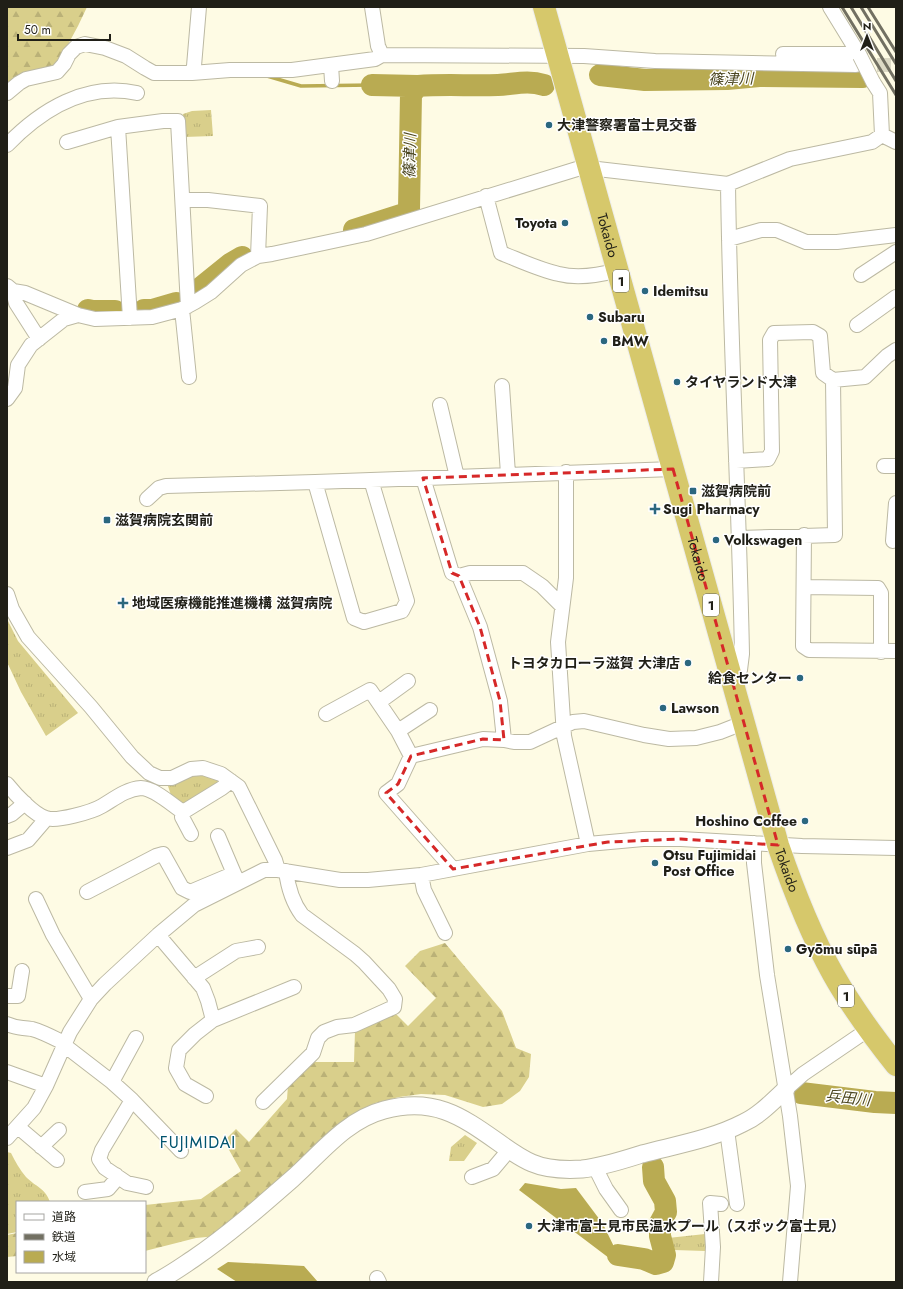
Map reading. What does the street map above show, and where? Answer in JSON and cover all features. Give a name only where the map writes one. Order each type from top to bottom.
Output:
[{"type":"highway","name":"Tokaido","points":[[544,7],[778,845],[808,924],[826,961],[850,1001],[896,1065]]},
{"type":"street","points":[[192,73],[194,66],[199,7]]},
{"type":"street","points":[[372,7],[378,46],[382,55]]},
{"type":"street","points":[[830,7],[858,58],[880,93],[882,135]]},
{"type":"street","points":[[7,93],[23,81],[57,72],[64,64],[69,54],[76,47],[85,44],[105,48],[126,56],[154,72],[192,73],[230,70],[292,70],[375,59],[382,55],[584,56],[655,61],[711,62],[858,58]]},
{"type":"street","points":[[331,65],[332,81]]},
{"type":"street","points":[[7,145],[22,130],[41,116],[81,95],[98,91],[124,90],[137,93]]},
{"type":"street","points":[[67,142],[118,127],[163,121],[178,121],[189,377]]},
{"type":"street","points":[[118,127],[130,318]]},
{"type":"street","points":[[882,135],[896,142]]},
{"type":"street","points":[[10,288],[78,315],[95,319],[152,316],[185,307],[211,292],[241,265],[258,256],[366,234],[577,169],[589,168],[728,184],[790,159],[872,142],[882,135]]},
{"type":"street","points":[[728,184],[736,461],[740,538],[742,654],[740,670],[733,683]]},
{"type":"street","points":[[486,196],[500,253],[559,274],[577,276],[607,273],[618,270]]},
{"type":"street","points":[[182,200],[208,200],[260,206],[258,256]]},
{"type":"street","points":[[729,239],[761,230],[777,230],[806,242],[837,242],[896,234]]},
{"type":"street","points":[[861,274],[896,252]]},
{"type":"street","points":[[10,288],[16,303],[38,339]]},
{"type":"street","points":[[857,325],[896,297]]},
{"type":"street","points":[[7,399],[15,388],[18,365],[31,345],[64,319],[78,315]]},
{"type":"street","points":[[736,461],[768,459],[772,450],[770,340],[774,333],[813,332],[820,336],[823,374],[833,380],[865,377],[887,356],[896,350]]},
{"type":"street","points":[[740,538],[835,535],[833,380]]},
{"type":"street","points":[[502,386],[508,474]]},
{"type":"street","points":[[440,405],[457,476]]},
{"type":"street","points":[[147,499],[159,488],[166,486],[673,469]]},
{"type":"street","points":[[566,472],[566,578],[558,642],[564,736],[588,844]]},
{"type":"street","points":[[424,478],[452,573],[459,576],[470,573],[523,573],[542,586],[562,606]]},
{"type":"street","points":[[314,482],[354,618],[364,622],[402,611],[407,601],[371,480]]},
{"type":"street","points":[[893,541],[896,503]]},
{"type":"street","points":[[804,535],[803,646],[809,650],[890,652],[881,593],[878,588],[804,587]]},
{"type":"street","points":[[459,576],[480,627],[500,702],[504,740]]},
{"type":"street","points":[[7,594],[12,609],[28,637],[91,707],[132,757],[149,773],[160,778],[172,778],[191,770],[203,768],[221,774],[239,787],[275,860],[287,880],[296,907],[302,915],[364,962],[389,989],[395,999],[394,1007],[354,1025],[337,1027],[324,1032],[318,1038],[313,1053],[263,1102]]},
{"type":"street","points":[[379,702],[408,681]]},
{"type":"street","points":[[326,714],[370,690],[398,731],[411,756]]},
{"type":"street","points":[[398,731],[430,710]]},
{"type":"street","points":[[411,756],[483,739],[530,742],[573,722],[584,721],[644,735],[670,739],[696,738],[720,732],[743,723]]},
{"type":"street","points":[[411,756],[398,784],[386,794],[453,870]]},
{"type":"street","points":[[183,812],[231,781]]},
{"type":"street","points":[[7,784],[32,810],[46,819],[79,815],[101,807],[125,792],[141,788],[150,790],[183,812]]},
{"type":"street","points":[[7,816],[12,814],[25,803]]},
{"type":"street","points":[[183,812],[182,817],[191,834]]},
{"type":"street","points":[[7,848],[28,840],[46,819]]},
{"type":"street","points":[[218,836],[237,880]]},
{"type":"street","points":[[7,1138],[34,1108],[46,1086],[64,1044],[80,1015],[91,999],[105,984],[158,935],[194,905],[237,880],[264,870],[282,871],[340,880],[368,880],[421,875],[453,870],[588,844],[643,839],[681,839],[778,845],[896,848]]},
{"type":"street","points":[[754,843],[754,863],[767,975],[791,1124],[798,1186],[790,1282]]},
{"type":"street","points":[[87,892],[156,856],[163,854],[182,888],[190,892],[228,876],[237,880]]},
{"type":"street","points":[[421,875],[424,890],[444,933]]},
{"type":"street","points":[[36,899],[53,935],[91,999]]},
{"type":"street","points":[[158,935],[203,988],[213,1020]]},
{"type":"street","points":[[194,978],[236,951],[258,947]]},
{"type":"street","points":[[7,996],[18,996],[22,971]]},
{"type":"street","points":[[206,1096],[185,1084],[176,1068],[179,1050],[195,1034],[213,1020],[294,987]]},
{"type":"street","points":[[7,1024],[16,1028],[38,1031],[64,1044],[132,1100],[181,1151]]},
{"type":"street","points":[[156,1282],[173,1273],[214,1244],[254,1212],[346,1129],[372,1113],[399,1107],[432,1106],[465,1119],[509,1150],[532,1164],[551,1169],[584,1169],[702,1138],[745,1123],[786,1090],[803,1074],[869,1029]]},
{"type":"street","points":[[112,1082],[136,1038]]},
{"type":"street","points":[[7,1072],[46,1086]]},
{"type":"street","points":[[132,1100],[102,1150],[99,1159],[105,1168],[126,1183],[146,1187]]},
{"type":"street","points":[[18,1127],[57,1160]]},
{"type":"street","points":[[41,1148],[59,1130]]},
{"type":"street","points":[[727,1130],[737,1204]]},
{"type":"street","points":[[472,1177],[493,1169],[509,1150]]},
{"type":"street","points":[[595,1167],[606,1189],[621,1210]]},
{"type":"street","points":[[85,1192],[108,1189],[114,1182],[116,1175]]},
{"type":"street","points":[[709,1203],[713,1247],[711,1282]]},
{"type":"highlighted area","points":[[673,469],[778,845],[681,839],[608,842],[453,869],[386,793],[398,784],[411,756],[483,739],[504,740],[500,701],[480,627],[459,576],[452,573],[423,478]]},
{"type":"green space","points":[[7,7],[87,7],[59,61],[45,70],[7,86]]},
{"type":"green space","points":[[211,110],[213,136],[184,137],[183,114],[192,111]]},
{"type":"green space","points":[[7,619],[18,641],[78,713],[46,736],[21,692],[7,662]]},
{"type":"green space","points":[[197,774],[215,778],[218,782],[188,806],[180,804],[174,800],[168,786]]},
{"type":"green space","points":[[445,943],[502,1011],[516,1048],[531,1054],[529,1077],[520,1091],[502,1104],[483,1107],[445,1095],[421,1094],[399,1097],[375,1103],[350,1118],[217,1236],[196,1238],[146,1251],[146,1205],[201,1199],[241,1171],[224,1141],[236,1129],[249,1142],[287,1099],[288,1085],[311,1062],[354,1062],[355,1031],[395,1013],[408,1026],[436,998],[405,966],[420,951]]},
{"type":"green space","points":[[465,1135],[477,1143],[464,1161],[449,1161],[451,1147]]},
{"type":"green space","points":[[7,1152],[11,1153],[26,1177],[46,1194],[50,1201],[16,1201],[16,1232],[7,1234]]},
{"type":"green space","points":[[16,1233],[16,1256],[7,1257],[7,1235]]},
{"type":"green space","points":[[705,1234],[705,1251],[674,1250],[668,1238]]},
{"type":"water","points":[[525,1183],[561,1189],[576,1188],[603,1224],[618,1255],[613,1261],[519,1190]]},
{"type":"water","points":[[228,1262],[304,1266],[318,1282],[237,1282],[217,1269]]},
{"type":"waterway","name":"篠津川","points":[[600,75],[645,80],[727,79],[759,76],[863,77]]},
{"type":"waterway","points":[[267,76],[301,86],[372,85]]},
{"type":"waterway","name":"篠津川","points":[[354,230],[404,214],[409,209],[411,94],[418,86],[498,85],[527,83],[544,85]]},
{"type":"waterway","points":[[372,85],[418,86]]},
{"type":"waterway","name":"篠津川","points":[[199,289],[230,264],[242,257]]},
{"type":"waterway","name":"篠津川","points":[[144,310],[152,310],[176,303]]},
{"type":"waterway","name":"篠津川","points":[[88,310],[115,311]]},
{"type":"waterway","name":"兵田川","points":[[801,1093],[875,1102],[896,1103]]},
{"type":"waterway","name":"兵田川","points":[[618,1255],[644,1259],[656,1264],[663,1262],[665,1255],[660,1236],[660,1223],[666,1212],[665,1201],[654,1181],[653,1167]]},
{"type":"tunnel","points":[[856,65],[896,65]]},
{"type":"railway","points":[[842,7],[896,95]]},
{"type":"railway","points":[[851,7],[896,81]]},
{"type":"railway","points":[[861,7],[896,64]]},
{"type":"railway","points":[[868,7],[896,52]]},
{"type":"place","name":"大津警察署富士見交番","points":[[549,125]]},
{"type":"place","name":"Toyota","points":[[565,223]]},
{"type":"place","name":"Idemitsu","points":[[645,291]]},
{"type":"place","name":"Subaru","points":[[590,317]]},
{"type":"place","name":"BMW","points":[[604,341]]},
{"type":"place","name":"タイヤランド大津","points":[[677,382]]},
{"type":"place","name":"滋賀病院前","points":[[693,491]]},
{"type":"place","name":"Sugi Pharmacy","points":[[655,509]]},
{"type":"place","name":"滋賀病院玄関前","points":[[107,520]]},
{"type":"place","name":"Volkswagen","points":[[716,540]]},
{"type":"place","name":"地域医療機能推進機構 滋賀病院","points":[[123,603]]},
{"type":"place","name":"トヨタカローラ滋賀 大津店","points":[[688,663]]},
{"type":"place","name":"給食センター","points":[[800,678]]},
{"type":"place","name":"Lawson","points":[[663,708]]},
{"type":"place","name":"Hoshino Coffee","points":[[805,821]]},
{"type":"place","name":"Otsu Fujimidai Post Office","points":[[655,863]]},
{"type":"place","name":"Gyōmu sūpā","points":[[788,949]]},
{"type":"place","name":"大津市富士見市民温水プール（スポック富士見）","points":[[529,1226]]},
{"type":"district","name":"FUJIMIDAI","points":[[198,1142]]}]
